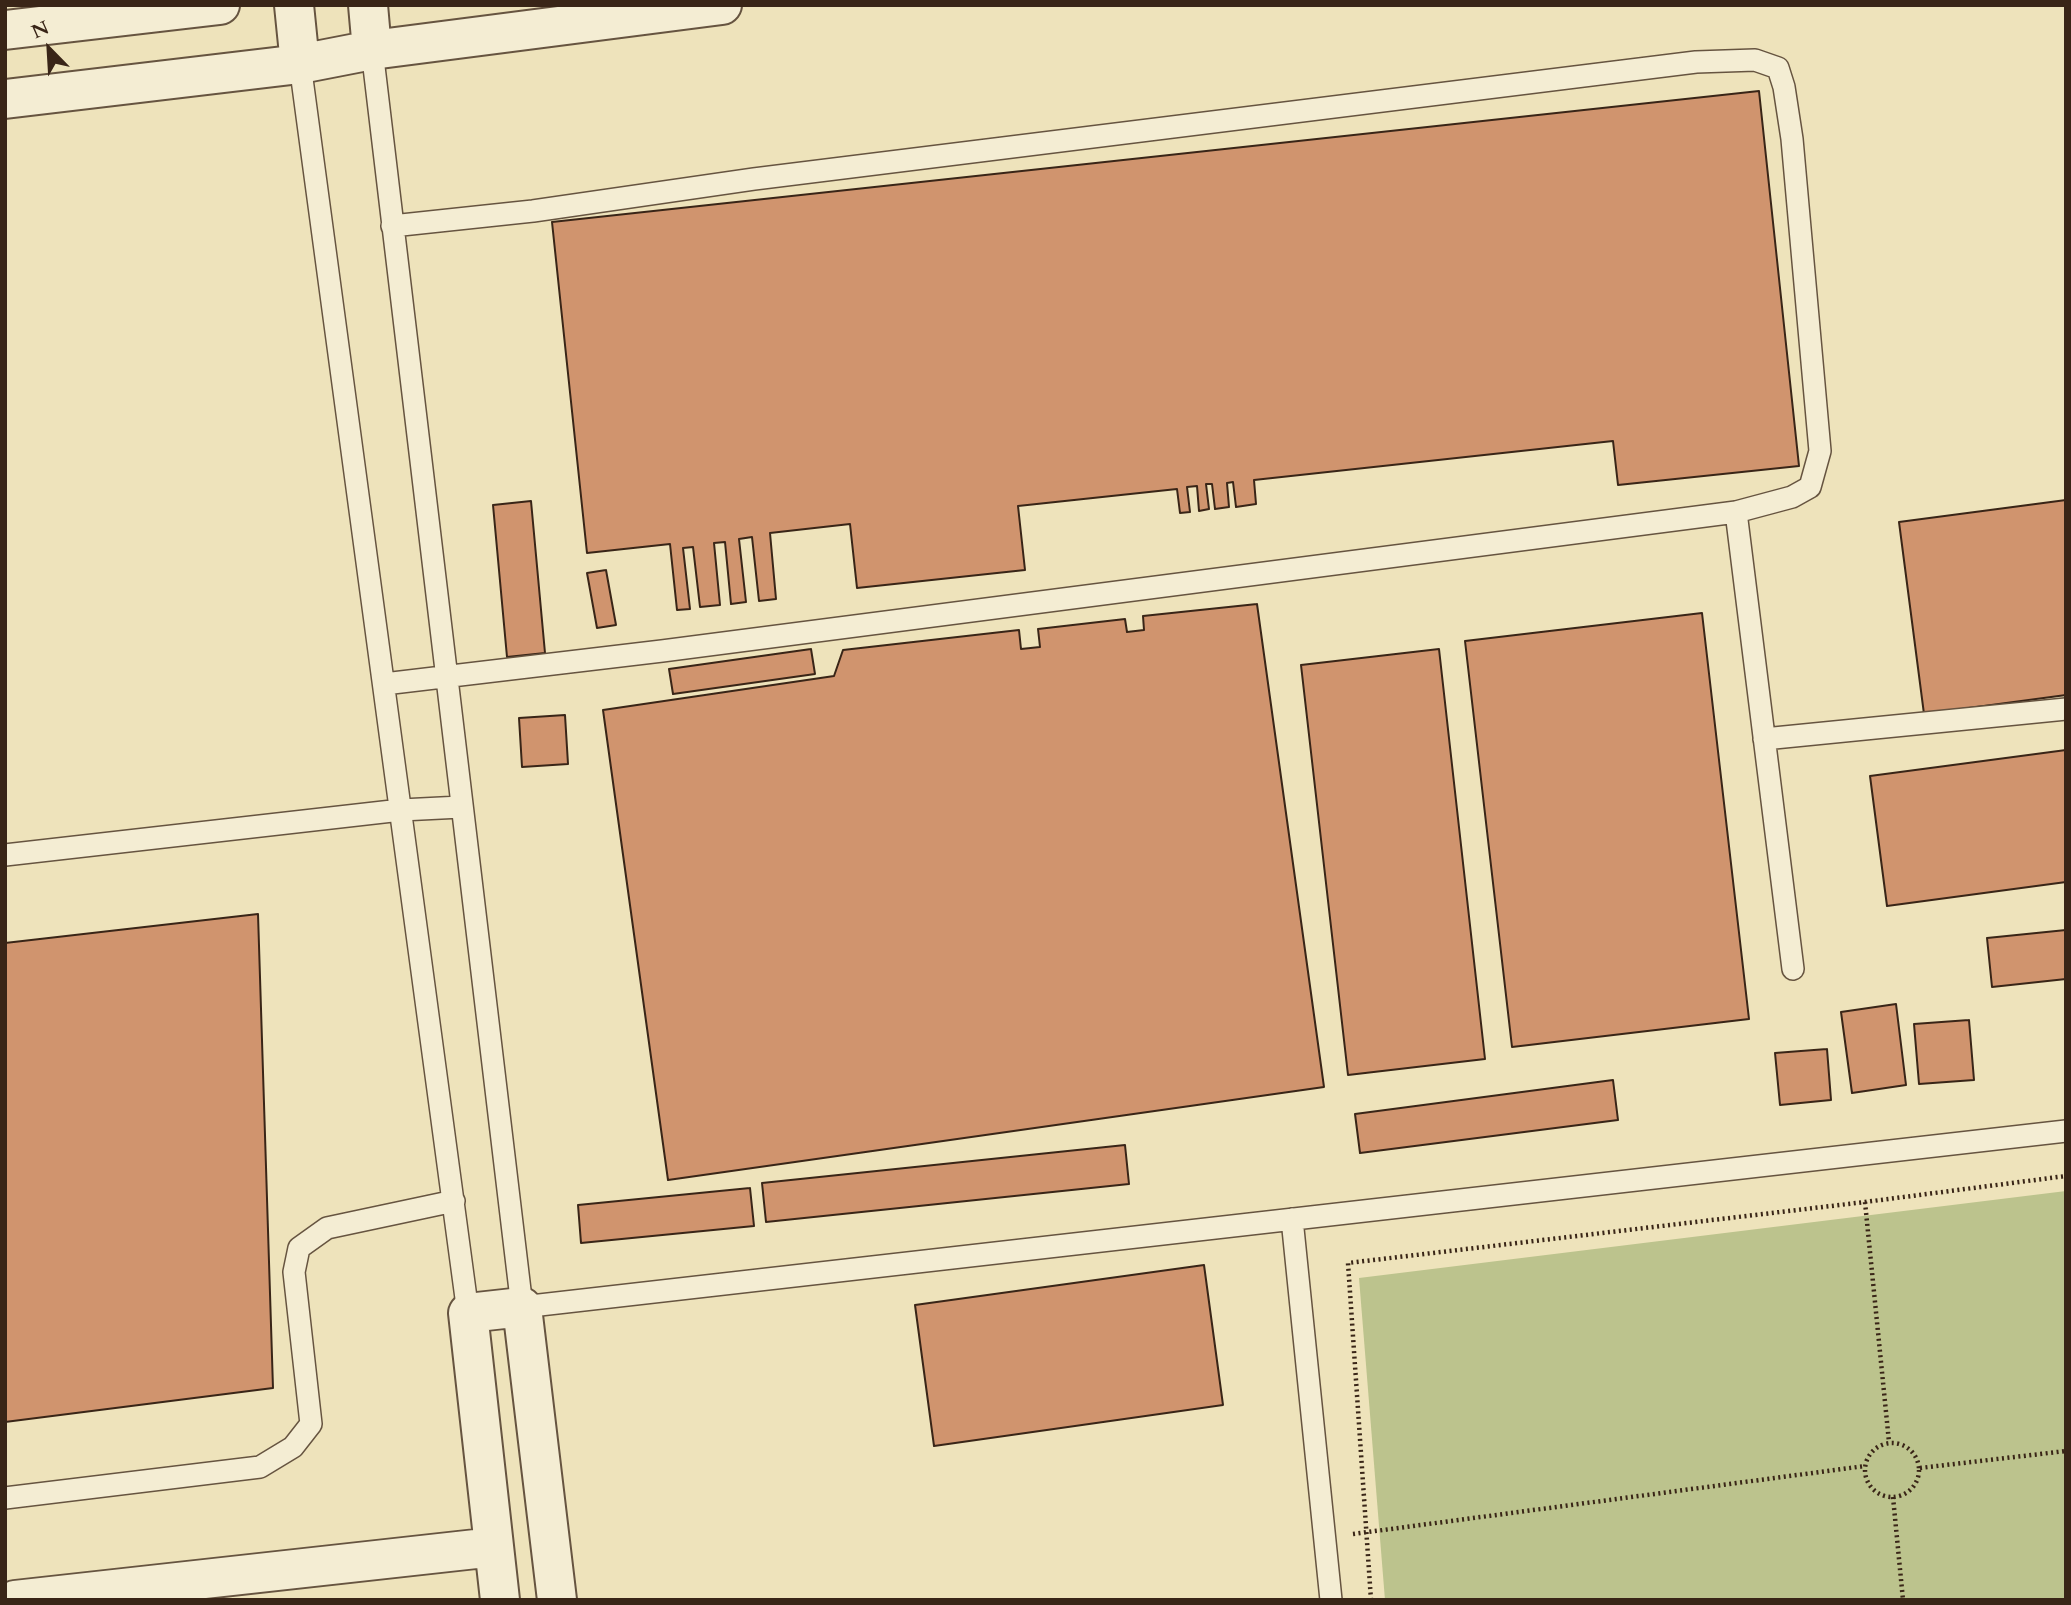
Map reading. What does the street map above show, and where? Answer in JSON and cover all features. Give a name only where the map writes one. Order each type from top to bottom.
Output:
[{"type":"street","points":[[5,30],[220,5]]},
{"type":"street","points":[[294,5],[300,64]]},
{"type":"street","points":[[368,5],[372,50]]},
{"type":"street","points":[[5,99],[300,64],[372,50],[722,5]]},
{"type":"street","points":[[500,1600],[468,1312],[522,1307],[557,1600]]},
{"type":"street","points":[[15,1600],[494,1547]]},
{"type":"lane","points":[[372,50],[522,1307],[2066,1131]]},
{"type":"lane","points":[[384,684],[731,642],[1736,512],[1792,497],[1810,487],[1820,451],[1792,139],[1784,87],[1778,68],[1755,60],[1696,62],[754,179],[533,211],[392,226]]},
{"type":"lane","points":[[300,64],[468,1312]]},
{"type":"lane","points":[[1736,512],[1793,969]]},
{"type":"lane","points":[[1764,739],[2066,709]]},
{"type":"lane","points":[[5,855],[401,810],[461,807]]},
{"type":"lane","points":[[5,1498],[260,1467],[293,1447],[311,1424],[294,1272],[299,1248],[327,1228],[454,1201]]},
{"type":"lane","points":[[1292,1219],[1331,1600]]},
{"type":"path","points":[[1371,1600],[1348,1264],[2066,1176]]},
{"type":"path","points":[[1865,1202],[1889,1442]]},
{"type":"path","points":[[1889,1442],[1907,1446],[1918,1459],[1920,1468],[1919,1476],[1909,1491],[1901,1496],[1883,1496],[1869,1484],[1865,1466],[1873,1450],[1889,1442]]},
{"type":"path","points":[[1920,1468],[2066,1451]]},
{"type":"path","points":[[1325,1538],[1865,1466]]},
{"type":"path","points":[[1893,1497],[1903,1600]]},
{"type":"green space","points":[[2066,1191],[2066,1600],[1385,1600],[1359,1278]]},
{"type":"building","points":[[1759,91],[1799,466],[1618,485],[1613,441],[1254,480],[1256,504],[1236,507],[1233,482],[1227,483],[1229,507],[1215,509],[1212,484],[1206,484],[1209,509],[1199,511],[1197,486],[1187,487],[1190,512],[1180,513],[1177,489],[1018,506],[1025,570],[857,588],[850,524],[770,533],[776,599],[759,601],[752,537],[739,539],[746,602],[731,604],[725,542],[714,543],[720,605],[700,607],[693,547],[683,548],[690,609],[677,610],[670,544],[587,553],[552,222]]},
{"type":"building","points":[[2066,500],[2066,695],[1924,714],[1899,522]]},
{"type":"building","points":[[531,501],[545,653],[507,657],[493,505]]},
{"type":"building","points":[[606,570],[616,625],[597,628],[587,573]]},
{"type":"building","points":[[1257,604],[1324,1087],[668,1180],[603,710],[834,676],[843,650],[1019,630],[1021,649],[1040,647],[1038,629],[1125,619],[1127,632],[1144,630],[1143,616]]},
{"type":"building","points":[[1702,613],[1749,1019],[1512,1047],[1465,641]]},
{"type":"building","points":[[811,649],[815,674],[673,694],[669,669]]},
{"type":"building","points":[[1439,649],[1485,1059],[1348,1075],[1301,665]]},
{"type":"building","points":[[565,715],[568,764],[522,767],[519,718]]},
{"type":"building","points":[[2066,750],[2066,882],[1887,906],[1870,776]]},
{"type":"building","points":[[258,914],[273,1388],[5,1422],[5,943]]},
{"type":"building","points":[[2066,930],[2066,979],[1992,987],[1987,938]]},
{"type":"building","points":[[1896,1004],[1906,1085],[1852,1093],[1841,1012]]},
{"type":"building","points":[[1969,1020],[1974,1080],[1919,1084],[1914,1024]]},
{"type":"building","points":[[1827,1049],[1831,1100],[1780,1105],[1775,1053]]},
{"type":"building","points":[[1613,1080],[1618,1120],[1360,1153],[1355,1114]]},
{"type":"building","points":[[1125,1145],[1129,1184],[766,1222],[762,1183]]},
{"type":"building","points":[[750,1188],[754,1226],[581,1243],[578,1205]]},
{"type":"building","points":[[1204,1265],[1223,1405],[934,1446],[915,1305]]}]
